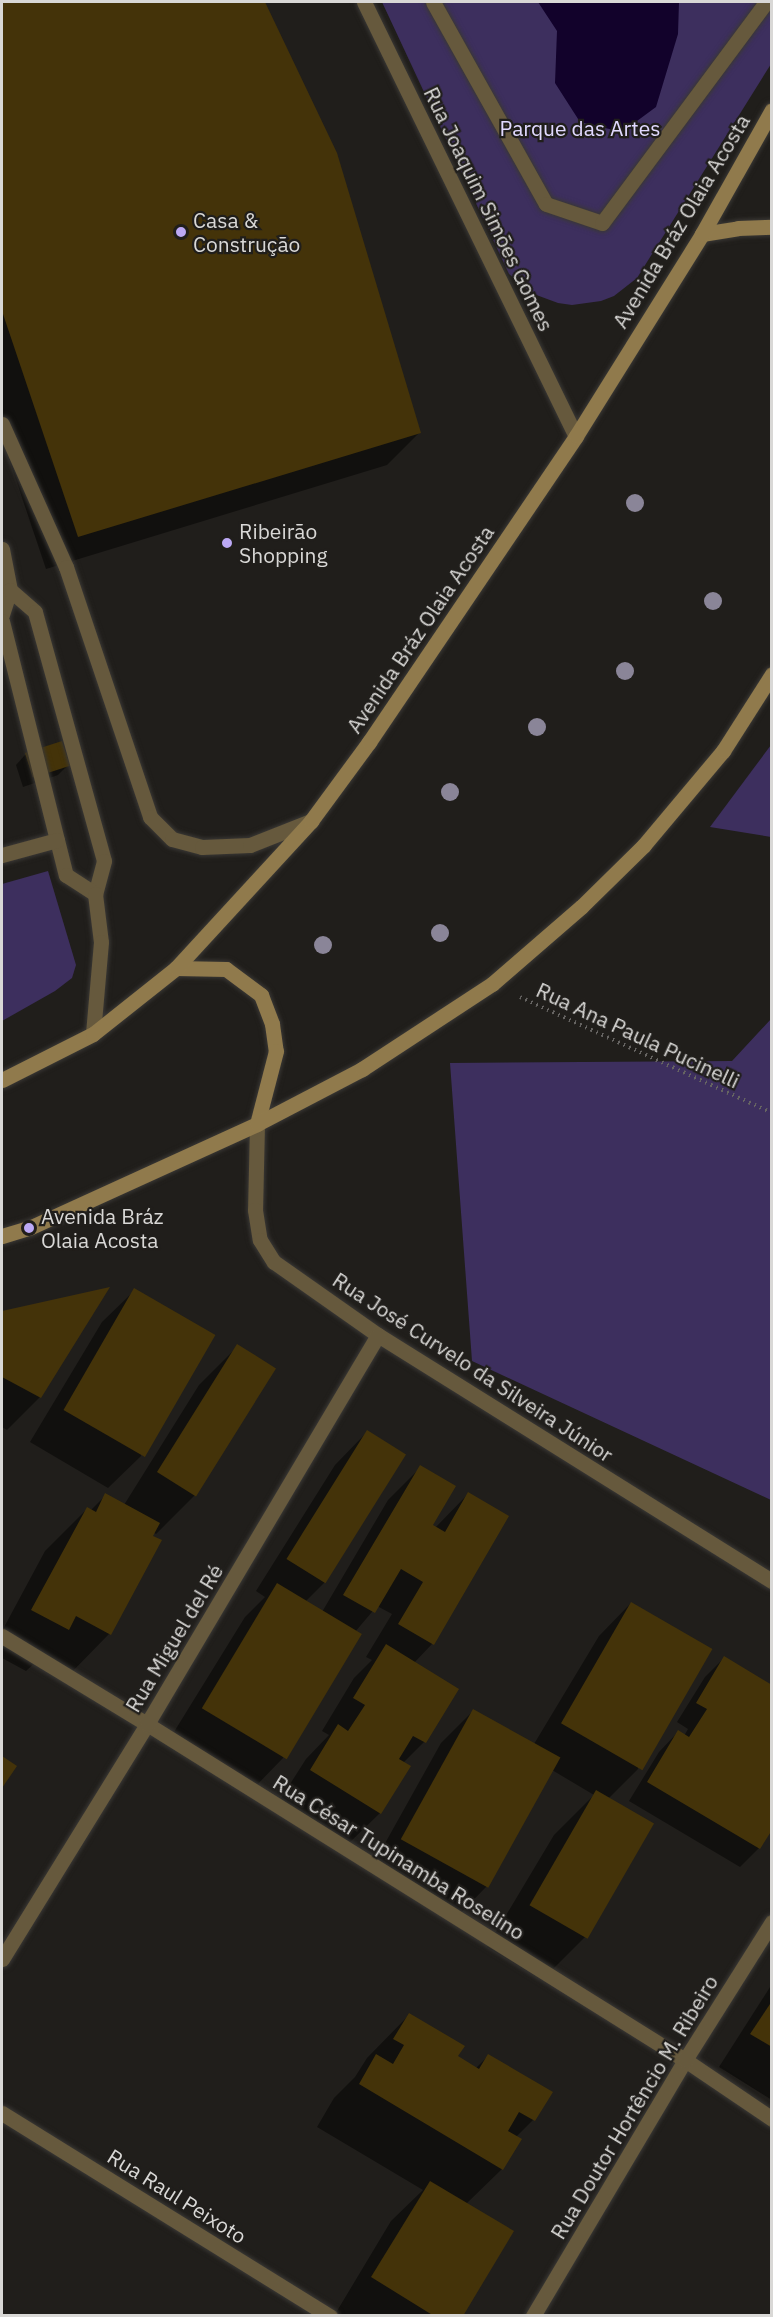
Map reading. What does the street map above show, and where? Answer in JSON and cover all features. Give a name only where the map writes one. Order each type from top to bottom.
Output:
[{"type":"street","name":"Rua Joaquim Simões Gomes","points":[[364,2],[576,436]]},
{"type":"street","points":[[433,2],[546,204],[602,222],[766,2]]},
{"type":"street","name":"Avenida Bráz Olaia Acosta","points":[[2,1080],[93,1034],[176,968],[311,821],[369,742],[576,436],[702,234],[771,110]]},
{"type":"street","points":[[702,234],[771,227]]},
{"type":"street","points":[[2,424],[66,567],[150,817],[172,839],[202,847],[250,844],[311,821]]},
{"type":"street","points":[[2,549],[10,590],[2,615]]},
{"type":"street","points":[[10,590],[35,612],[104,861],[95,894],[101,942],[93,1034]]},
{"type":"street","points":[[2,621],[66,875],[95,894]]},
{"type":"street","points":[[2,1236],[29,1228],[257,1124],[362,1068],[492,984],[581,907],[644,845],[723,751],[771,674]]},
{"type":"street","points":[[2,855],[57,840]]},
{"type":"street","points":[[176,968],[226,969],[261,995],[272,1024],[276,1051],[257,1124]]},
{"type":"street","name":"Rua José Curvelo da Silveira Júnior","points":[[257,1124],[255,1210],[260,1240],[274,1262],[378,1335],[771,1581]]},
{"type":"street","name":"Rua Miguel del Ré","points":[[2,1959],[147,1724],[378,1335]]},
{"type":"street","name":"Rua César Tupinamba Roselino","points":[[2,1636],[685,2060],[771,2119]]},
{"type":"street","name":"Rua Doutor Hortêncio M. Ribeiro","points":[[533,2316],[685,2060],[771,1922]]},
{"type":"street","name":"Rua Raul Peixoto","points":[[2,2113],[330,2316]]},
{"type":"path","name":"Rua Ana Paula Pucinelli","points":[[492,984],[771,1113]]},
{"type":"green space","name":"Parque das Artes","points":[[382,2],[771,2],[771,64],[637,278],[614,296],[601,301],[572,305],[558,303],[531,293],[509,274]]},
{"type":"green space","points":[[771,745],[771,837],[710,827]]},
{"type":"green space","points":[[48,871],[76,965],[72,978],[55,991],[2,1021],[2,884]]},
{"type":"green space","points":[[771,1019],[771,1500],[472,1361],[450,1063],[732,1061]]},
{"type":"shaded area","points":[[538,2],[679,2],[678,34],[656,107],[622,132],[580,122],[555,83],[557,31]]},
{"type":"building","name":"Casa & Construção","points":[[2,2],[265,2],[337,153],[421,433],[78,537],[2,311]]},
{"type":"building","points":[[62,741],[70,766],[33,778],[25,753]]},
{"type":"building","points":[[110,1287],[41,1398],[2,1377],[2,1311]]},
{"type":"building","points":[[134,1288],[215,1335],[145,1457],[64,1410]]},
{"type":"building","points":[[237,1344],[276,1368],[196,1496],[157,1472]]},
{"type":"building","points":[[367,1430],[406,1454],[325,1583],[286,1559]]},
{"type":"building","points":[[420,1465],[456,1486],[433,1525],[445,1532],[468,1492],[509,1516],[434,1645],[398,1624],[423,1582],[401,1569],[375,1613],[343,1595]]},
{"type":"building","points":[[105,1493],[160,1523],[153,1536],[162,1540],[111,1635],[76,1616],[69,1630],[31,1610],[87,1507],[96,1512]]},
{"type":"building","points":[[277,1583],[362,1634],[287,1759],[202,1708]]},
{"type":"building","points":[[631,1602],[712,1649],[642,1770],[561,1723]]},
{"type":"building","points":[[386,1644],[459,1689],[426,1743],[413,1736],[399,1759],[411,1766],[381,1814],[310,1770],[338,1724],[348,1731],[365,1705],[353,1698]]},
{"type":"building","points":[[724,1656],[772,1685],[772,1830],[760,1849],[647,1782],[678,1730],[689,1737],[707,1709],[696,1703]]},
{"type":"building","points":[[473,1709],[560,1757],[488,1888],[401,1839]]},
{"type":"building","points":[[2,1756],[17,1766],[2,1788]]},
{"type":"building","points":[[596,1790],[654,1824],[588,1939],[530,1905]]},
{"type":"building","points":[[772,2001],[772,2047],[750,2034]]},
{"type":"building","points":[[409,2013],[465,2046],[458,2056],[479,2069],[488,2054],[553,2092],[535,2121],[519,2112],[508,2131],[522,2139],[503,2170],[359,2084],[376,2054],[393,2064],[404,2045],[393,2039]]},
{"type":"building","points":[[430,2181],[514,2231],[463,2316],[434,2316],[371,2277]]},
{"type":"place","name":"Casa & Construção","points":[[181,232]]},
{"type":"place","name":"Ribeirão Shopping","points":[[227,543]]},
{"type":"place","name":"Avenida Bráz Olaia Acosta","points":[[29,1228]]}]
